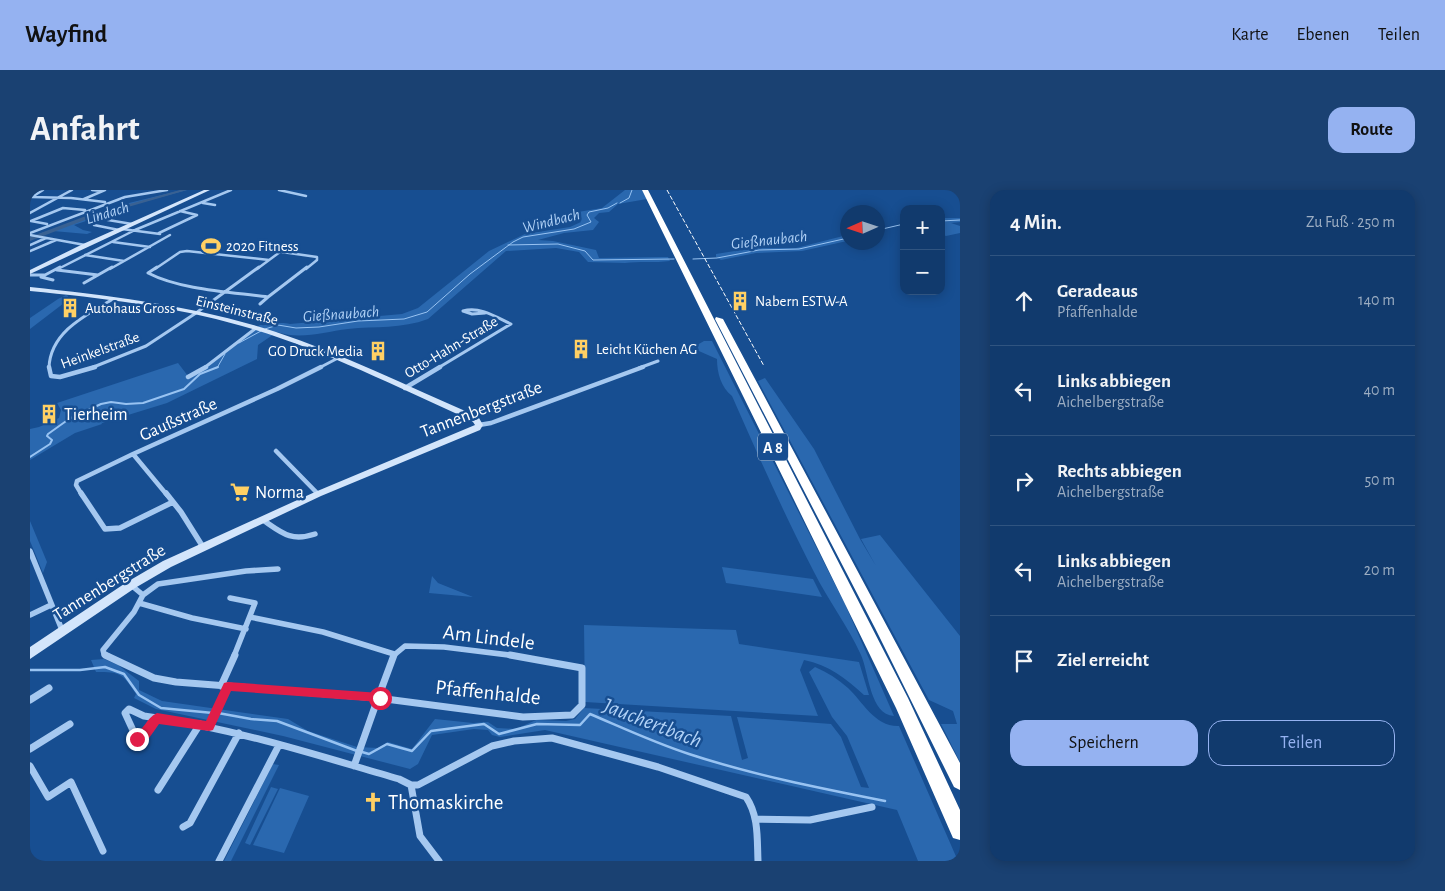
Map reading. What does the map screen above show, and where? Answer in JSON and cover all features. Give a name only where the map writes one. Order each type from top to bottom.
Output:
[{"type":"highway","name":"A 8","points":[[645,190],[902,703],[960,831]]},
{"type":"highway","name":"A 8","points":[[652,190],[802,480],[880,624],[960,781]]},
{"type":"street","points":[[43,190],[32,197],[108,202]]},
{"type":"street","points":[[30,212],[72,190]]},
{"type":"street","points":[[92,190],[104,191]]},
{"type":"street","points":[[30,234],[49,224],[108,202],[167,190]]},
{"type":"street","points":[[41,276],[112,242],[134,227],[208,190]]},
{"type":"street","points":[[217,190],[227,192]]},
{"type":"street","points":[[30,274],[120,229],[134,227],[203,203],[231,190]]},
{"type":"street","points":[[279,190],[306,196]]},
{"type":"street","points":[[290,192],[294,190]]},
{"type":"street","points":[[83,199],[104,191]]},
{"type":"street","points":[[203,203],[214,205]]},
{"type":"street","points":[[176,206],[187,208]]},
{"type":"street","points":[[49,224],[31,221],[63,208],[87,210]]},
{"type":"street","points":[[159,234],[197,215],[180,211]]},
{"type":"street","points":[[84,283],[170,235],[159,234],[102,219]]},
{"type":"street","points":[[94,225],[120,229]]},
{"type":"street","points":[[30,234],[85,245]]},
{"type":"street","points":[[30,244],[46,238]]},
{"type":"street","points":[[30,251],[56,239]]},
{"type":"street","points":[[112,242],[150,247]]},
{"type":"street","points":[[268,298],[149,275],[148,272],[180,252],[187,250],[269,260]]},
{"type":"street","points":[[196,313],[283,251],[317,258],[317,260],[260,304]]},
{"type":"street","points":[[84,255],[124,261]]},
{"type":"street","points":[[56,270],[99,275]]},
{"type":"street","points":[[30,274],[53,280]]},
{"type":"street","name":"Einsteinstraße","points":[[30,289],[112,299],[196,313],[258,328],[338,358],[469,416],[476,420],[478,425]]},
{"type":"street","name":"Heinkelstraße","points":[[112,299],[72,325],[61,335],[52,350],[49,360],[49,373],[51,376],[66,376],[133,352],[154,341],[196,313]]},
{"type":"street","name":"Otto-Hahn-Straße","points":[[405,388],[511,324],[485,313],[470,308],[463,311],[472,314],[485,313]]},
{"type":"street","points":[[188,377],[212,363],[230,346],[258,328]]},
{"type":"street","name":"Gaußstraße","points":[[203,547],[173,502],[133,454],[269,393],[338,358]]},
{"type":"street","name":"Tannenbergstraße","points":[[30,654],[131,584],[203,547],[318,494],[470,431],[478,425],[491,423],[658,361]]},
{"type":"street","points":[[276,451],[318,494]]},
{"type":"street","points":[[133,454],[77,480],[76,485],[104,529],[120,528],[173,502]]},
{"type":"street","points":[[263,520],[291,538],[305,538],[315,534]]},
{"type":"street","points":[[30,551],[62,630]]},
{"type":"street","points":[[30,570],[36,567]]},
{"type":"street","points":[[131,584],[144,595],[158,584],[278,569]]},
{"type":"street","name":"Pfaffenhalde","points":[[144,595],[125,624],[105,646],[104,654],[154,678],[176,682],[380,698],[523,717],[572,715],[582,705],[582,668]]},
{"type":"street","points":[[210,724],[220,704],[255,603],[230,598]]},
{"type":"street","points":[[140,603],[196,620],[246,629]]},
{"type":"street","points":[[30,615],[51,605]]},
{"type":"street","points":[[250,617],[310,628],[394,654],[380,698],[354,766]]},
{"type":"street","name":"Am Lindele","points":[[394,654],[405,646],[444,647],[501,653],[582,668]]},
{"type":"street","points":[[30,700],[49,688]]},
{"type":"street","points":[[157,718],[143,738],[137,739],[125,712],[129,708],[144,716],[210,724],[399,779],[412,785],[418,785],[492,746],[514,741],[552,738],[658,768],[746,797],[750,801],[755,819],[758,861]]},
{"type":"street","points":[[30,749],[70,724]]},
{"type":"street","points":[[158,790],[200,724]]},
{"type":"street","points":[[183,827],[190,823],[239,733]]},
{"type":"street","points":[[220,861],[279,744]]},
{"type":"street","points":[[30,766],[48,797],[71,782],[103,851]]},
{"type":"street","points":[[412,785],[420,836],[439,861]]},
{"type":"street","points":[[755,819],[810,820],[872,807]]},
{"type":"shaded area","points":[[187,190],[95,215],[87,219],[89,220],[74,225],[92,232],[87,234],[53,231],[30,240],[30,237],[125,204]]},
{"type":"shaded area","points":[[625,190],[642,190],[647,199],[618,204],[609,212],[599,213],[594,218],[599,222],[593,230],[564,233],[538,240],[553,241],[596,250],[599,258],[668,257],[670,261],[588,262],[579,252],[556,248],[506,251],[428,319],[398,326],[348,329],[312,335],[294,335],[277,332],[258,345],[257,359],[167,403],[101,422],[102,424],[75,433],[30,460],[30,429],[59,418],[61,410],[57,403],[178,363],[188,376],[212,363],[230,346],[260,325],[402,314],[418,308],[489,251],[525,234],[570,227],[581,222],[575,215],[578,212],[602,208]]},
{"type":"shaded area","points":[[945,218],[960,218],[960,222],[951,223],[960,226],[960,233],[946,236]]},
{"type":"shaded area","points":[[840,237],[840,243],[802,251],[756,253],[721,260],[716,257],[716,254],[754,248],[796,248]]},
{"type":"shaded area","points":[[66,295],[68,300],[30,329],[30,318]]},
{"type":"shaded area","points":[[704,341],[712,341],[845,604],[894,716],[886,714],[875,701],[861,655],[792,528],[732,396],[722,384],[717,359],[692,348]]},
{"type":"shaded area","points":[[765,378],[814,449],[860,539],[876,566],[861,539],[880,535],[960,636],[960,762],[941,724],[957,724],[953,711],[929,700],[758,381]]},
{"type":"shaded area","points":[[30,521],[47,562],[43,573],[30,541]]},
{"type":"shaded area","points":[[722,567],[813,579],[822,597],[726,583]]},
{"type":"shaded area","points":[[432,576],[438,583],[473,597],[429,593]]},
{"type":"shaded area","points":[[584,625],[736,630],[739,644],[859,662],[869,695],[864,695],[829,669],[804,660],[800,670],[818,716],[585,702]]},
{"type":"shaded area","points":[[104,659],[118,665],[139,681],[139,690],[162,701],[288,719],[308,731],[357,747],[378,748],[388,742],[412,749],[435,719],[473,723],[488,722],[497,728],[516,729],[536,720],[566,721],[575,719],[584,708],[731,716],[742,760],[748,758],[737,717],[831,724],[841,737],[861,787],[869,788],[847,736],[832,717],[809,672],[815,667],[828,673],[844,685],[876,718],[891,725],[899,726],[958,861],[918,861],[897,810],[545,730],[500,737],[492,735],[488,730],[474,729],[432,735],[418,764],[410,769],[283,736],[156,709],[134,698],[136,694],[120,675],[111,672],[96,672],[91,660]]},
{"type":"shaded area","points":[[273,764],[279,765],[231,861],[224,861]]},
{"type":"shaded area","points":[[271,787],[278,789],[250,845],[245,843]]},
{"type":"shaded area","points":[[280,788],[309,796],[284,853],[253,845]]},
{"type":"waterway","name":"Lindach","points":[[30,239],[88,217],[185,190]]},
{"type":"waterway","name":"Windbach","points":[[620,203],[629,198],[632,190]]},
{"type":"waterway","name":"Windbach","points":[[509,245],[523,237],[574,229],[591,222],[587,215],[589,212],[608,208],[617,203]]},
{"type":"waterway","name":"Gießnaubach","points":[[945,221],[960,220]]},
{"type":"waterway","name":"Gießnaubach","points":[[885,228],[900,225]]},
{"type":"waterway","name":"Gießnaubach","points":[[693,259],[717,258],[759,250],[799,249],[840,240]]},
{"type":"waterway","name":"Gießnaubach","points":[[509,245],[558,244],[585,251],[593,260],[674,259]]},
{"type":"waterway","name":"Gießnaubach","points":[[265,329],[278,325],[296,328],[319,327],[358,321],[404,319],[427,312],[470,274],[509,245]]},
{"type":"waterway","name":"Gießnaubach","points":[[239,343],[261,331]]},
{"type":"waterway","name":"Gießnaubach","points":[[217,367],[225,354]]},
{"type":"waterway","name":"Gießnaubach","points":[[30,457],[50,444],[52,440],[47,436],[48,434],[69,419],[101,404],[111,402],[126,404],[143,403],[184,389],[200,374],[217,367]]},
{"type":"waterway","name":"Jauchertbach","points":[[30,670],[80,670],[105,667],[124,674],[139,695],[161,708],[213,713]]},
{"type":"waterway","name":"Jauchertbach","points":[[218,713],[251,719],[277,721],[357,751]]},
{"type":"waterway","name":"Jauchertbach","points":[[362,752],[369,754],[387,744],[412,751],[431,731],[484,724],[499,734],[537,724],[580,725],[590,714],[664,745],[713,762],[885,801]]},
{"type":"railway","points":[[667,190],[764,366]]},
{"type":"place","name":"2020 Fitness","points":[[211,246]]},
{"type":"place","name":"Nabern ESTW-A","points":[[740,301]]},
{"type":"place","name":"Autohaus Gross","points":[[70,308]]},
{"type":"place","name":"Leicht Küchen AG","points":[[581,349]]},
{"type":"place","name":"GO Druck Media","points":[[378,351]]},
{"type":"place","name":"Tierheim","points":[[49,414]]},
{"type":"place","name":"Norma","points":[[240,492]]},
{"type":"place","name":"Thomaskirche","points":[[373,802]]},
{"type":"route","points":[[137,739],[143,738],[157,718],[209,726],[228,686],[380,698]]}]
